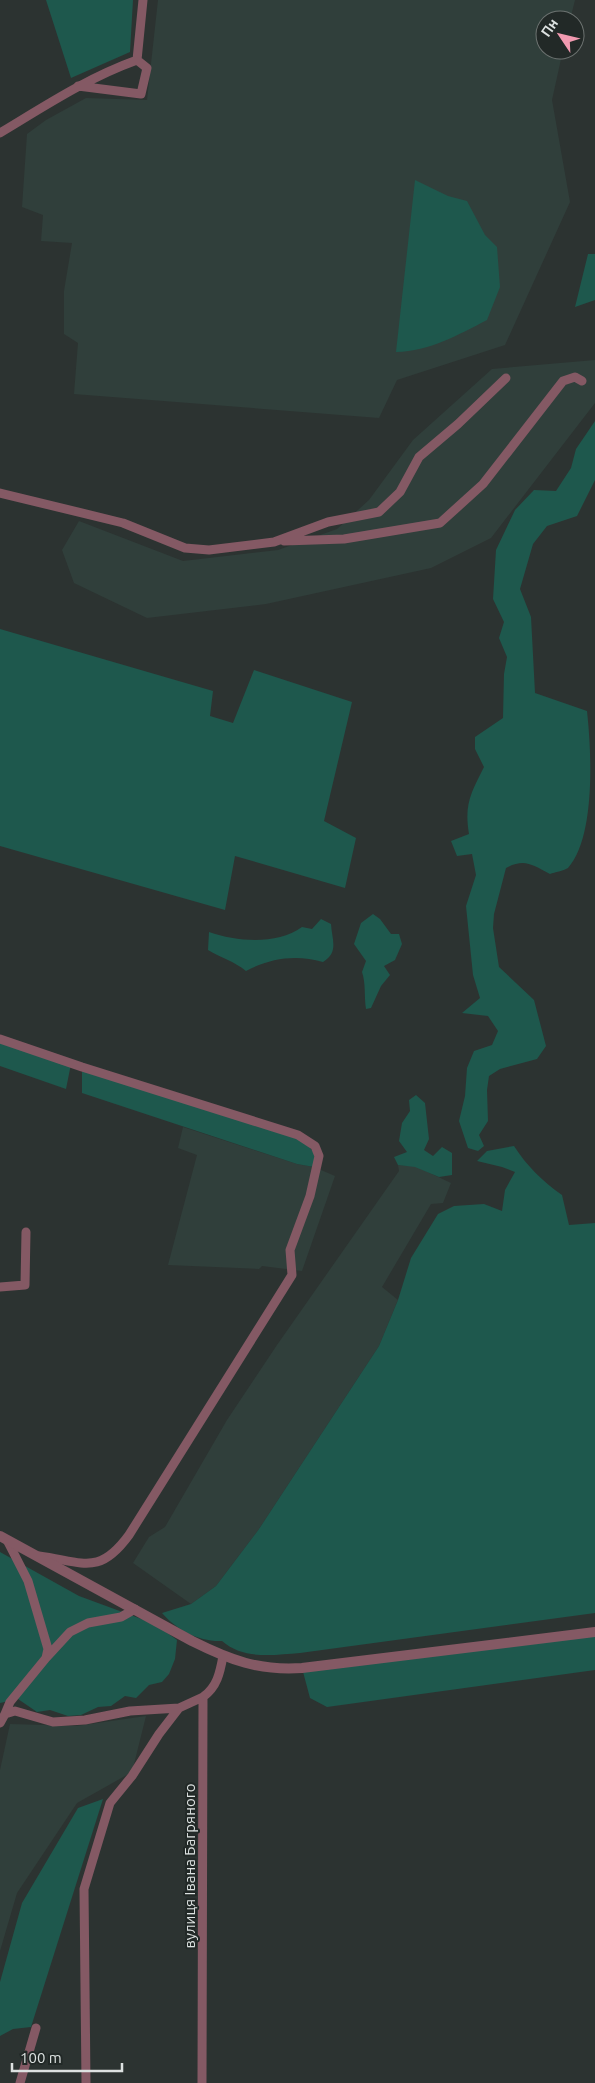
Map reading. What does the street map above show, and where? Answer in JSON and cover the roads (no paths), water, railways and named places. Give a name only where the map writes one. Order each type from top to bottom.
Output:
[{"type":"street","points":[[137,60],[143,0]]},
{"type":"street","points":[[78,86],[141,94],[147,68],[137,60]]},
{"type":"street","points":[[0,133],[102,73],[137,60]]},
{"type":"street","points":[[0,493],[123,523],[185,548],[209,550],[274,542],[344,539],[440,523],[483,484],[563,381],[575,377],[582,381]]},
{"type":"street","points":[[274,542],[328,522],[379,512],[400,492],[419,457],[458,424],[506,378]]},
{"type":"street","points":[[0,1039],[82,1067],[298,1135],[315,1146],[319,1156],[310,1196],[290,1250],[292,1275],[129,1535],[116,1552],[104,1562],[75,1562],[36,1556]]},
{"type":"street","points":[[0,1287],[25,1286],[26,1232]]},
{"type":"street","points":[[4,1538],[192,1641],[223,1656],[256,1667],[296,1668],[389,1659],[595,1632]]},
{"type":"street","points":[[4,1538],[28,1580],[48,1650],[46,1658]]},
{"type":"street","points":[[0,1723],[10,1702],[70,1632],[88,1623],[122,1617],[135,1609]]},
{"type":"street","points":[[5,1714],[15,1711],[53,1722],[85,1720],[130,1711],[179,1708],[212,1691],[223,1656]]},
{"type":"street","name":"вулиця Івана Багряного","points":[[202,2083],[203,1697]]},
{"type":"street","points":[[86,2083],[84,1889],[110,1803],[132,1776],[159,1734],[179,1708]]},
{"type":"street","points":[[20,2083],[36,2028]]}]
